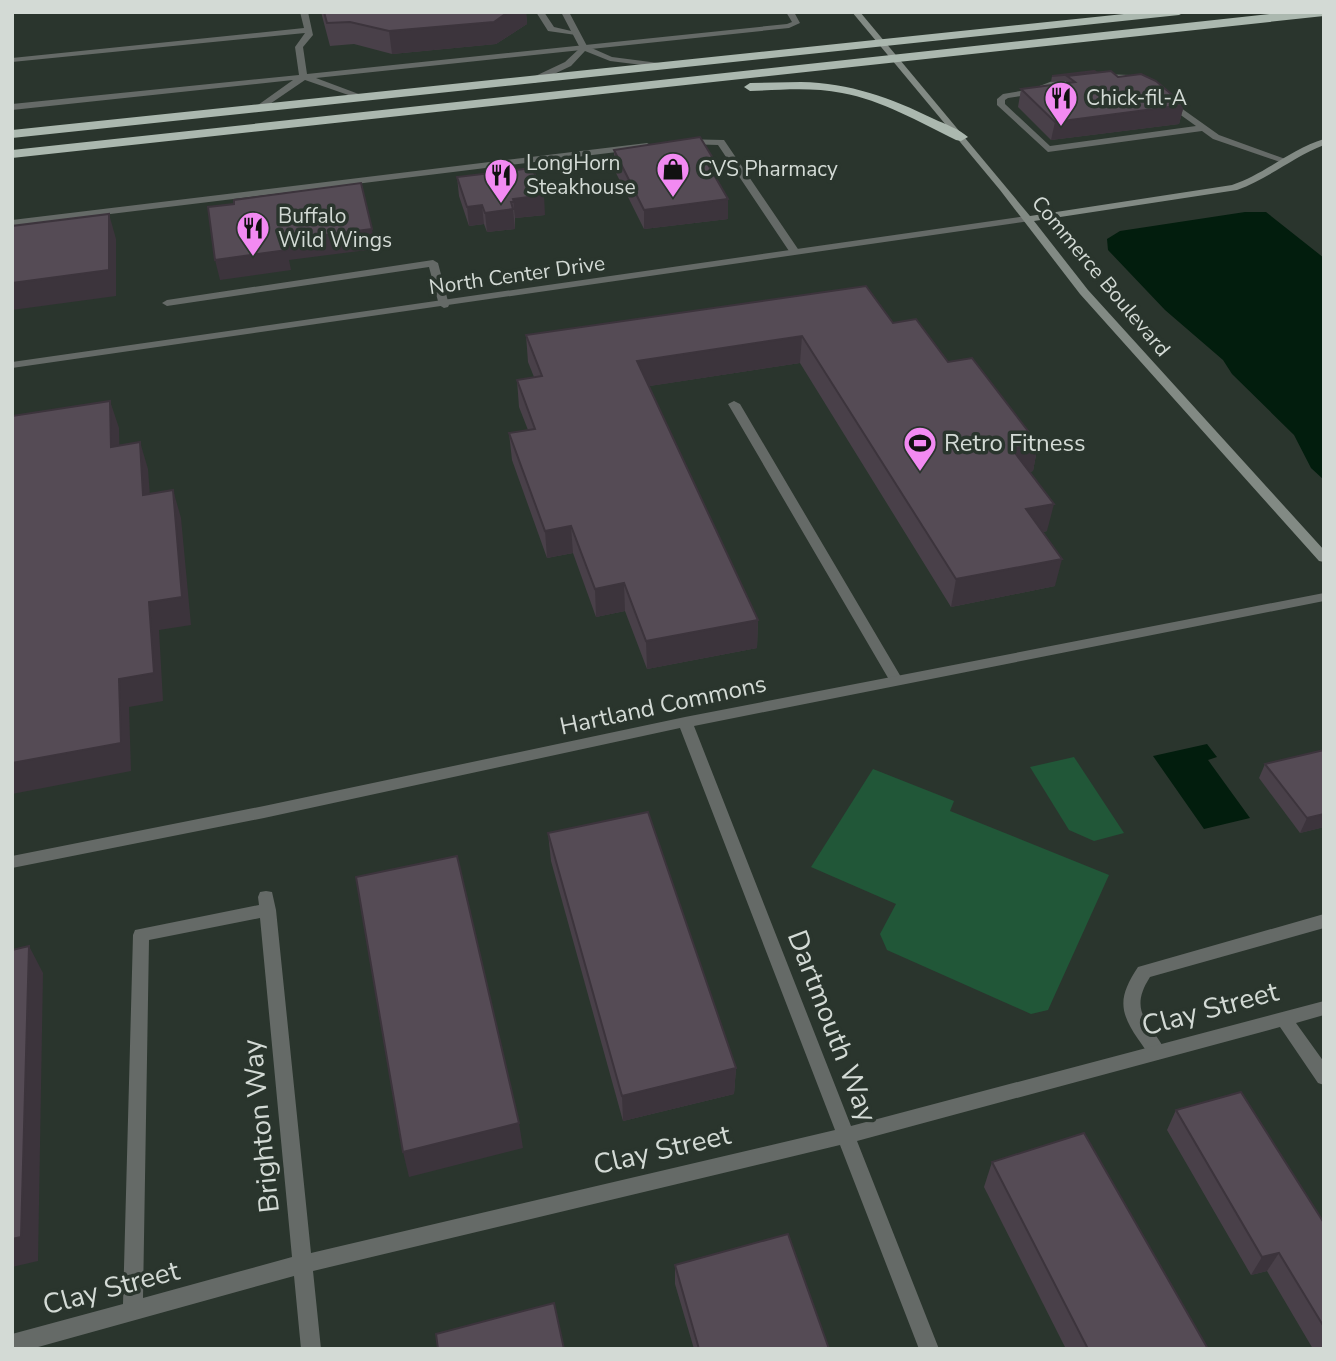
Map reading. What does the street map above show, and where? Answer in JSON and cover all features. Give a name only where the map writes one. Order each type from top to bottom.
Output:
[{"type":"highway","points":[[12,134],[360,96],[532,82],[1179,12]]},
{"type":"highway","points":[[12,154],[1324,12]]},
{"type":"highway","points":[[605,90],[786,86],[841,89],[879,100],[961,137]]},
{"type":"street","points":[[303,77],[299,47],[309,35],[304,12]]},
{"type":"street","points":[[531,12],[537,27],[576,33]]},
{"type":"street","points":[[540,12],[551,29]]},
{"type":"street","points":[[565,12],[584,48],[610,59],[673,67]]},
{"type":"street","points":[[12,107],[789,26],[796,23],[790,12]]},
{"type":"street","name":"Commerce Boulevard","points":[[856,12],[961,137],[1084,292],[1324,558]]},
{"type":"street","points":[[12,60],[308,30]]},
{"type":"street","points":[[532,82],[568,64],[584,48]]},
{"type":"street","points":[[303,77],[360,96]]},
{"type":"street","points":[[261,107],[303,77]]},
{"type":"street","points":[[1149,88],[1137,83],[1117,81],[1006,96],[1001,99],[1001,106],[1048,149],[1202,128]]},
{"type":"street","points":[[1162,99],[1202,128],[1228,142],[1286,162]]},
{"type":"street","points":[[679,142],[721,142],[795,252]]},
{"type":"street","points":[[1027,219],[1234,188],[1253,182],[1324,142]]},
{"type":"street","points":[[12,223],[652,145]]},
{"type":"street","name":"North Center Drive","points":[[12,365],[444,305],[1027,219]]},
{"type":"street","points":[[167,303],[432,263],[444,305]]},
{"type":"street","points":[[734,404],[896,681]]},
{"type":"street","name":"Hartland Commons","points":[[12,862],[264,812],[685,722],[1324,597]]},
{"type":"street","name":"Dartmouth Way","points":[[685,722],[929,1349]]},
{"type":"street","name":"Brighton Way","points":[[133,1311],[141,935],[267,903],[311,1349]]},
{"type":"street","points":[[1157,1052],[1130,1011],[1131,989],[1144,972],[1324,921]]},
{"type":"street","name":"Clay Street","points":[[12,1344],[303,1264],[847,1135],[1324,1008]]},
{"type":"street","points":[[1283,1018],[1324,1077]]},
{"type":"green space","points":[[1074,757],[1124,833],[1094,841],[1069,830],[1030,767]]},
{"type":"green space","points":[[873,769],[954,801],[950,811],[1109,875],[1048,1010],[1031,1014],[887,950],[880,934],[896,904],[811,867]]},
{"type":"shaded area","points":[[1245,212],[1266,212],[1324,258],[1324,480],[1311,468],[1294,435],[1232,374],[1223,360],[1165,310],[1108,250],[1107,239],[1120,231]]},
{"type":"shaded area","points":[[1207,744],[1217,757],[1208,760],[1250,818],[1204,829],[1153,756]]},
{"type":"building","points":[[324,12],[508,12],[494,22],[389,31],[350,22],[327,23]]},
{"type":"building","points":[[1111,71],[1118,77],[1141,74],[1156,81],[1184,105],[1055,122],[1021,89],[1075,82],[1067,76]]},
{"type":"building","name":"CVS Pharmacy","points":[[700,137],[714,160],[706,161],[728,199],[644,210],[614,150]]},
{"type":"building","points":[[532,168],[544,195],[513,199],[513,209],[485,213],[482,205],[467,207],[457,177]]},
{"type":"building","points":[[361,183],[372,229],[285,240],[287,250],[215,260],[208,207],[234,204],[234,200]]},
{"type":"building","points":[[109,214],[109,270],[12,283],[12,226]]},
{"type":"building","points":[[866,286],[893,323],[916,319],[948,362],[972,358],[1038,444],[1012,449],[1054,504],[1026,509],[1062,559],[956,579],[802,336],[637,361],[758,620],[646,641],[624,583],[595,589],[571,526],[545,531],[509,433],[535,429],[517,380],[542,376],[526,335]]},
{"type":"building","points":[[110,401],[111,447],[140,442],[143,495],[173,490],[182,597],[149,602],[154,673],[119,679],[121,743],[12,763],[12,416]]},
{"type":"building","points":[[1324,750],[1324,814],[1307,818],[1265,764]]},
{"type":"building","points":[[648,812],[736,1068],[622,1096],[548,833]]},
{"type":"building","points":[[457,856],[519,1123],[403,1152],[356,877]]},
{"type":"building","points":[[29,946],[21,1237],[12,1239],[12,950]]},
{"type":"building","points":[[1241,1092],[1324,1223],[1324,1327],[1279,1253],[1262,1257],[1176,1110]]},
{"type":"building","points":[[1084,1133],[1208,1349],[1088,1349],[992,1162]]},
{"type":"building","points":[[788,1234],[829,1349],[699,1349],[675,1265]]},
{"type":"building","points":[[554,1303],[564,1349],[438,1349],[436,1334]]},
{"type":"place","name":"Chick-fil-A","points":[[1061,128]]},
{"type":"place","name":"CVS Pharmacy","points":[[673,199]]},
{"type":"place","name":"LongHorn Steakhouse","points":[[501,205]]},
{"type":"place","name":"Buffalo Wild Wings","points":[[253,258]]},
{"type":"place","name":"Retro Fitness","points":[[920,473]]}]
